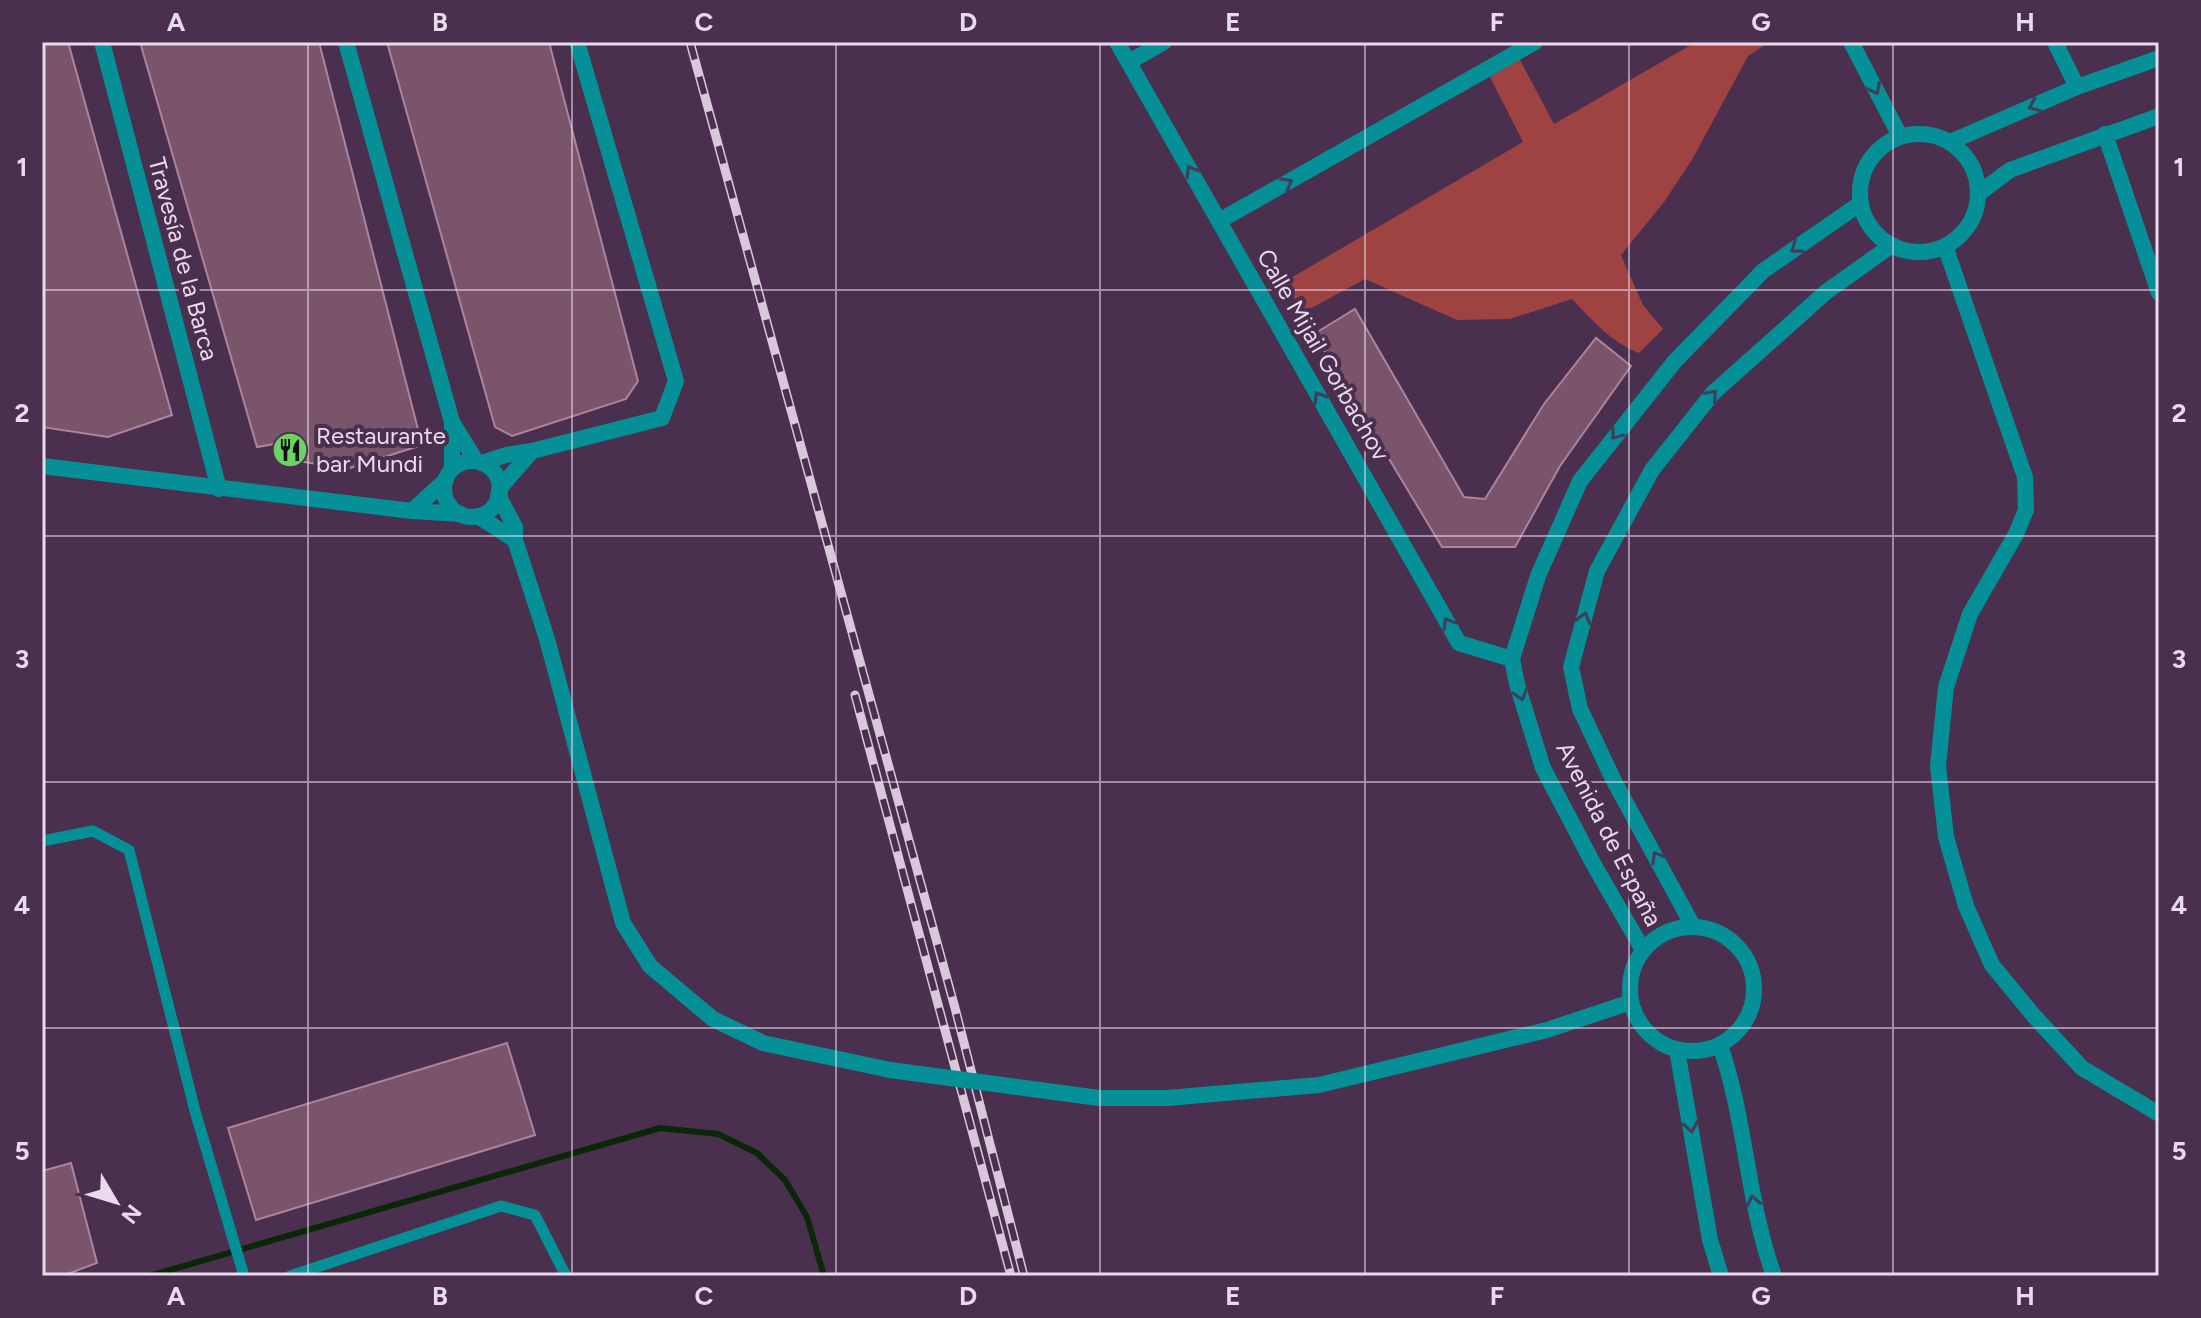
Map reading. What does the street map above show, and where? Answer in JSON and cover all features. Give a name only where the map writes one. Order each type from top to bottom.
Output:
[{"type":"street","name":"Travesía de la Barca","points":[[102,42],[219,489]]},
{"type":"street","points":[[346,42],[452,422],[479,462],[494,472],[499,492],[515,527],[515,540],[547,639],[623,923],[650,966],[713,1019],[763,1043],[890,1070],[1099,1098],[1167,1098],[1319,1085],[1547,1030],[1631,1002]]},
{"type":"street","points":[[412,511],[460,464],[532,451],[662,418],[676,381],[577,42]]},
{"type":"street","name":"Calle Mijail Gorbachov","points":[[1117,42],[1459,643],[1512,659]]},
{"type":"street","points":[[1129,62],[1164,42]]},
{"type":"street","points":[[1219,221],[1535,42]]},
{"type":"street","points":[[1851,42],[1900,136]]},
{"type":"street","points":[[2055,42],[2077,87]]},
{"type":"street","points":[[1950,142],[2077,87],[2159,58]]},
{"type":"street","points":[[1978,194],[2010,170],[2159,116]]},
{"type":"street","points":[[1917,133],[1934,135],[1950,142],[1966,156],[1975,173],[1978,194],[1976,210],[1969,225],[1945,246],[1927,252],[1909,251],[1877,235],[1866,220],[1861,203],[1862,178],[1873,156],[1885,144],[1900,136],[1917,133]]},
{"type":"street","points":[[2105,134],[2159,293]]},
{"type":"street","points":[[1512,659],[1538,576],[1580,481],[1599,456],[1675,361],[1763,271],[1861,203]]},
{"type":"street","name":"Avenida de España","points":[[1693,926],[1614,781],[1580,709],[1571,667],[1597,571],[1652,470],[1713,393],[1826,292],[1892,245]]},
{"type":"street","points":[[1945,246],[2025,477],[2026,510],[2016,534],[1970,614],[1946,687],[1938,766],[1946,837],[1966,906],[1992,965],[2082,1068],[2159,1114]]},
{"type":"street","points":[[452,422],[445,495],[448,503],[515,540]]},
{"type":"street","points":[[42,466],[219,489],[470,515],[493,506],[499,492],[532,451]]},
{"type":"street","name":"Avenida de España","points":[[1512,659],[1543,768],[1643,950]]},
{"type":"street","points":[[1693,926],[1713,930],[1732,940],[1745,955],[1753,974],[1754,995],[1749,1015],[1737,1032],[1720,1045],[1691,1052],[1658,1042],[1643,1028],[1631,1002],[1629,989],[1633,968],[1643,950],[1656,937],[1674,929],[1693,926]]},
{"type":"street","points":[[1720,1045],[1732,1079],[1762,1243],[1774,1276]]},
{"type":"street","points":[[1677,1050],[1710,1240],[1721,1276]]},
{"type":"lane","points":[[42,841],[93,831],[129,850],[195,1111],[243,1273]]},
{"type":"lane","points":[[290,1276],[501,1206],[535,1215],[566,1276]]},
{"type":"shaded area","points":[[1696,42],[1769,42],[1748,56],[1693,158],[1664,202],[1621,255],[1643,305],[1663,329],[1639,353],[1611,337],[1572,299],[1510,319],[1457,320],[1365,279],[1304,312],[1284,282],[1523,142],[1490,77],[1519,58],[1554,124]]},
{"type":"building","points":[[42,42],[68,42],[172,415],[108,437],[42,427]]},
{"type":"building","points":[[140,42],[319,42],[422,445],[347,469],[286,459],[280,443],[257,447]]},
{"type":"building","points":[[387,42],[549,42],[638,381],[626,399],[512,436],[495,427]]},
{"type":"building","points":[[1355,309],[1464,497],[1485,499],[1544,404],[1596,338],[1631,366],[1560,466],[1515,547],[1442,547],[1314,334]]},
{"type":"building","points":[[507,1043],[535,1135],[256,1220],[228,1128]]},
{"type":"building","points":[[71,1163],[97,1263],[62,1276],[42,1276],[42,1171]]},
{"type":"waterway","points":[[149,1276],[660,1128],[718,1134],[757,1153],[785,1180],[807,1217],[824,1276]]},
{"type":"railway","points":[[690,42],[955,1008],[1024,1276]]},
{"type":"railway","points":[[855,695],[1011,1276]]},
{"type":"place","name":"Restaurante bar Mundi","points":[[290,450]]}]
